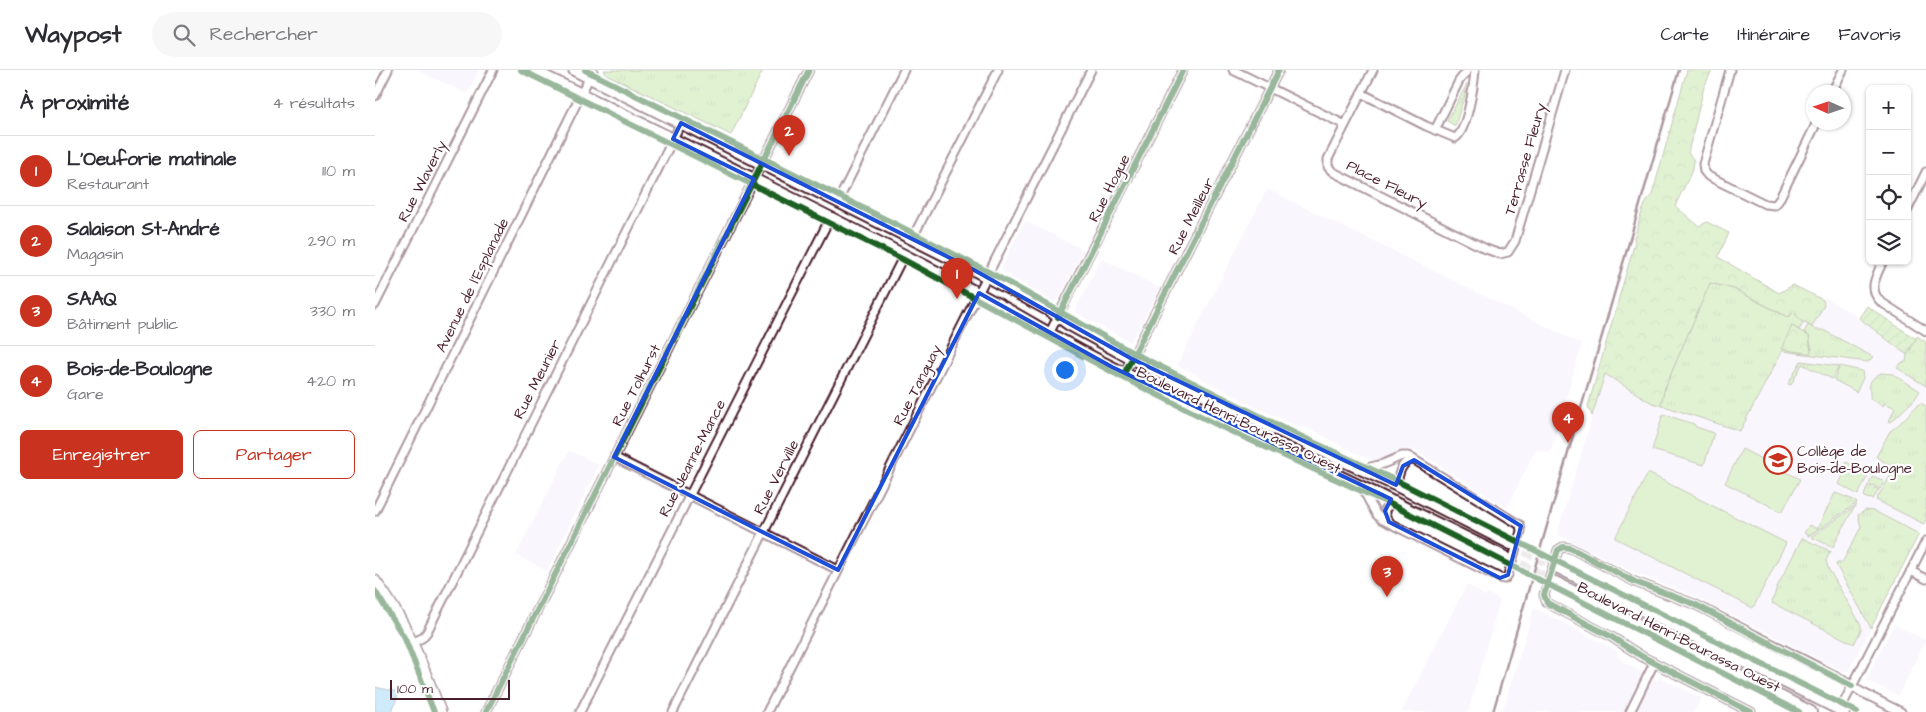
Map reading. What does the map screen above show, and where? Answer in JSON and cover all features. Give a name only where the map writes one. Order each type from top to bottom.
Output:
[{"type":"main road","name":"Boulevard Henri-Bourassa Ouest","points":[[532,70],[754,179],[979,293],[1112,367],[1395,501],[1507,558]]},
{"type":"main road","name":"Boulevard Henri-Bourassa Ouest","points":[[574,70],[591,74],[681,123],[913,238],[987,277],[1132,359],[1257,421],[1397,486],[1511,544]]},
{"type":"main road","name":"Boulevard Henri-Bourassa Ouest","points":[[1559,568],[1841,711]]},
{"type":"main road","name":"Boulevard Henri-Bourassa Ouest","points":[[1555,582],[1811,712]]},
{"type":"street","points":[[375,96],[388,70]]},
{"type":"street","name":"Rue Waverly","points":[[375,305],[493,70]]},
{"type":"street","name":"Rue Tolhurst","points":[[486,712],[809,70]]},
{"type":"street","points":[[837,201],[904,70]]},
{"type":"street","points":[[913,238],[998,70]]},
{"type":"street","name":"Rue Tanguay","points":[[767,712],[1091,70]]},
{"type":"street","name":"Rue Hogue","points":[[1050,332],[1183,70]]},
{"type":"street","points":[[1233,70],[1345,125]]},
{"type":"street","name":"Rue Meilleur","points":[[1125,372],[1279,70]]},
{"type":"street","name":"Place Fleury","points":[[1373,70],[1327,160],[1327,166],[1331,170],[1489,251],[1500,254],[1507,253]]},
{"type":"street","points":[[1435,130],[1459,81],[1468,70]]},
{"type":"street","points":[[1361,94],[1451,138],[1460,135],[1474,87],[1475,70]]},
{"type":"street","name":"Terrasse Fleury","points":[[1507,253],[1515,241],[1565,70]]},
{"type":"street","points":[[1730,70],[1703,162],[1703,169],[1708,176],[1765,204],[1775,205],[1813,130]]},
{"type":"street","points":[[1836,85],[1843,70]]},
{"type":"street","name":"Avenue de l'Esplanade","points":[[375,511],[591,74]]},
{"type":"street","name":"Rue Meunier","points":[[414,642],[422,638],[427,632],[681,123]]},
{"type":"street","points":[[1911,203],[1926,172]]},
{"type":"street","name":"Rue Jeanne-Mance","points":[[581,712],[829,218]]},
{"type":"street","name":"Rue Verville","points":[[673,712],[904,255]]},
{"type":"street","points":[[1881,265],[1874,282],[1875,296],[1881,302],[1926,331]]},
{"type":"street","name":"Boulevard Henri-Bourassa Ouest","points":[[1362,470],[1378,466],[1402,456],[1408,456],[1414,460]]},
{"type":"street","points":[[614,457],[838,570]]},
{"type":"street","points":[[1361,486],[1376,514],[1505,579],[1509,573],[1521,526],[1414,460],[1409,460],[1401,470],[1397,486]]},
{"type":"street","points":[[1389,522],[1385,516],[1385,510],[1395,501]]},
{"type":"street","points":[[1841,711],[1926,541]]},
{"type":"street","name":"Boulevard Henri-Bourassa Ouest","points":[[1751,712],[1654,663],[1611,636],[1547,603],[1544,595],[1558,550],[1566,547],[1635,582],[1694,604],[1901,712]]},
{"type":"street","points":[[1911,571],[1926,579]]},
{"type":"street","points":[[375,580],[414,642],[441,712]]},
{"type":"street","points":[[1629,712],[1654,663]]},
{"type":"highlighted area","points":[[681,123],[974,270],[1132,359],[1396,485],[1403,466],[1414,460],[1521,526],[1508,575],[1500,578],[1389,522],[1385,511],[1391,499],[1112,367],[979,293],[838,570],[614,457],[754,179],[673,139]]},
{"type":"shaded area","points":[[417,70],[479,70],[467,94]]},
{"type":"shaded area","points":[[1267,189],[1582,344],[1550,453],[1536,449],[1507,508],[1415,450],[1407,449],[1384,460],[1377,461],[1366,458],[1305,427],[1301,428],[1261,410],[1177,365]]},
{"type":"shaded area","points":[[1025,221],[1084,250],[1057,301],[1052,301],[1010,277],[1011,275],[1002,272],[1003,264]]},
{"type":"shaded area","name":"Collège de Bois-de-Boulogne","points":[[1717,257],[1779,293],[1793,285],[1822,300],[1824,297],[1850,312],[1907,355],[1917,336],[1926,342],[1926,519],[1849,671],[1843,671],[1694,596],[1633,572],[1557,534],[1605,374],[1649,401]]},
{"type":"shaded area","points":[[1101,258],[1160,288],[1131,342],[1077,314],[1075,311]]},
{"type":"shaded area","points":[[569,450],[599,465],[547,571],[516,555]]},
{"type":"shaded area","points":[[1468,585],[1485,596],[1490,594],[1500,600],[1468,712],[1401,712],[1466,586]]},
{"type":"shaded area","points":[[1534,608],[1616,650],[1621,661],[1657,680],[1661,678],[1702,698],[1694,712],[1502,712]]},
{"type":"shaded area","points":[[1894,624],[1926,640],[1898,696],[1866,680]]},
{"type":"green space","points":[[604,70],[763,70],[731,135],[606,74]]},
{"type":"green space","points":[[1687,70],[1712,70],[1704,87],[1688,153],[1694,160],[1693,169],[1675,206],[1699,226],[1707,222],[1729,233],[1718,257],[1779,293],[1793,285],[1823,300],[1824,305],[1812,327],[1801,321],[1794,312],[1788,317],[1734,289],[1710,283],[1664,390],[1661,405],[1652,403],[1605,374],[1592,416],[1588,406],[1635,242],[1634,238],[1643,210],[1652,195]]},
{"type":"green space","points":[[1467,84],[1467,88],[1455,126],[1447,121]]},
{"type":"green space","points":[[1710,283],[1734,289],[1787,317],[1794,312],[1803,323],[1799,330],[1797,328],[1812,350],[1809,336],[1804,332],[1808,325],[1816,330],[1823,330],[1873,357],[1868,362],[1782,351],[1740,431],[1661,405],[1664,390]]},
{"type":"green space","points":[[1867,306],[1916,339],[1907,355],[1859,318]]},
{"type":"green space","points":[[1792,326],[1809,336],[1811,353],[1781,349]]},
{"type":"green space","points":[[1917,336],[1926,342],[1926,386],[1897,368],[1901,363],[1906,362],[1907,355]]},
{"type":"green space","points":[[1801,361],[1838,366],[1838,368],[1832,379],[1802,364],[1791,385],[1788,384]]},
{"type":"green space","points":[[1840,366],[1862,371],[1863,378],[1856,393],[1834,380]]},
{"type":"green space","points":[[1881,373],[1893,374],[1920,391],[1914,400],[1891,422],[1889,421],[1895,408],[1885,403],[1883,406],[1870,399],[1871,382]]},
{"type":"green space","points":[[1920,403],[1926,406],[1926,519],[1924,524],[1876,500],[1895,468],[1876,457],[1890,431]]},
{"type":"green space","points":[[1663,414],[1714,433],[1704,465],[1652,450]]},
{"type":"green space","points":[[1742,449],[1800,479],[1782,512],[1725,483]]},
{"type":"green space","points":[[1846,462],[1869,473],[1858,495],[1839,484],[1845,471],[1843,469]]},
{"type":"green space","points":[[1648,473],[1786,543],[1753,608],[1615,538]]},
{"type":"green space","points":[[1873,476],[1884,481],[1880,489],[1869,483]]},
{"type":"green space","points":[[1868,485],[1879,490],[1873,499],[1864,496]]},
{"type":"green space","points":[[1835,493],[1857,503],[1809,536],[1804,533],[1809,525],[1817,529]]},
{"type":"green space","points":[[1857,505],[1833,547],[1811,537]]},
{"type":"green space","points":[[1866,510],[1874,511],[1919,534],[1871,628],[1836,565],[1837,563],[1842,563],[1861,527],[1858,515]]},
{"type":"green space","points":[[1802,538],[1828,550],[1828,552],[1831,551],[1826,560],[1828,568],[1861,625],[1861,630],[1854,644],[1772,603],[1777,587]]},
{"type":"water","points":[[375,687],[399,692],[392,712],[375,712]]},
{"type":"tunnel","points":[[1511,544],[1559,568]]},
{"type":"tunnel","points":[[1507,558],[1555,582]]},
{"type":"railway","points":[[1493,712],[1679,70]]},
{"type":"cycle path","points":[[521,70],[902,259],[1122,377],[1226,429],[1390,504],[1799,712]]},
{"type":"cycle path","points":[[585,70],[998,277],[1135,354],[1300,436],[1403,484],[1857,712]]},
{"type":"cycle path","points":[[486,712],[809,70]]},
{"type":"cycle path","points":[[1058,317],[1183,70]]},
{"type":"cycle path","points":[[1125,372],[1279,70]]},
{"type":"cycle path","points":[[1751,712],[1643,657],[1610,636],[1547,603],[1544,595],[1558,550],[1563,547],[1570,548],[1635,582],[1694,604],[1852,686]]},
{"type":"cycle path","points":[[375,591],[405,639],[434,712]]},
{"type":"place","name":"Salaison St-André","points":[[789,156]]},
{"type":"place","name":"L'Oeuforie matinale","points":[[957,299]]},
{"type":"place","name":"Bois-de-Boulogne","points":[[1568,443]]},
{"type":"place","name":"Collège de Bois-de-Boulogne","points":[[1778,460]]},
{"type":"place","name":"SAAQ","points":[[1387,597]]}]
